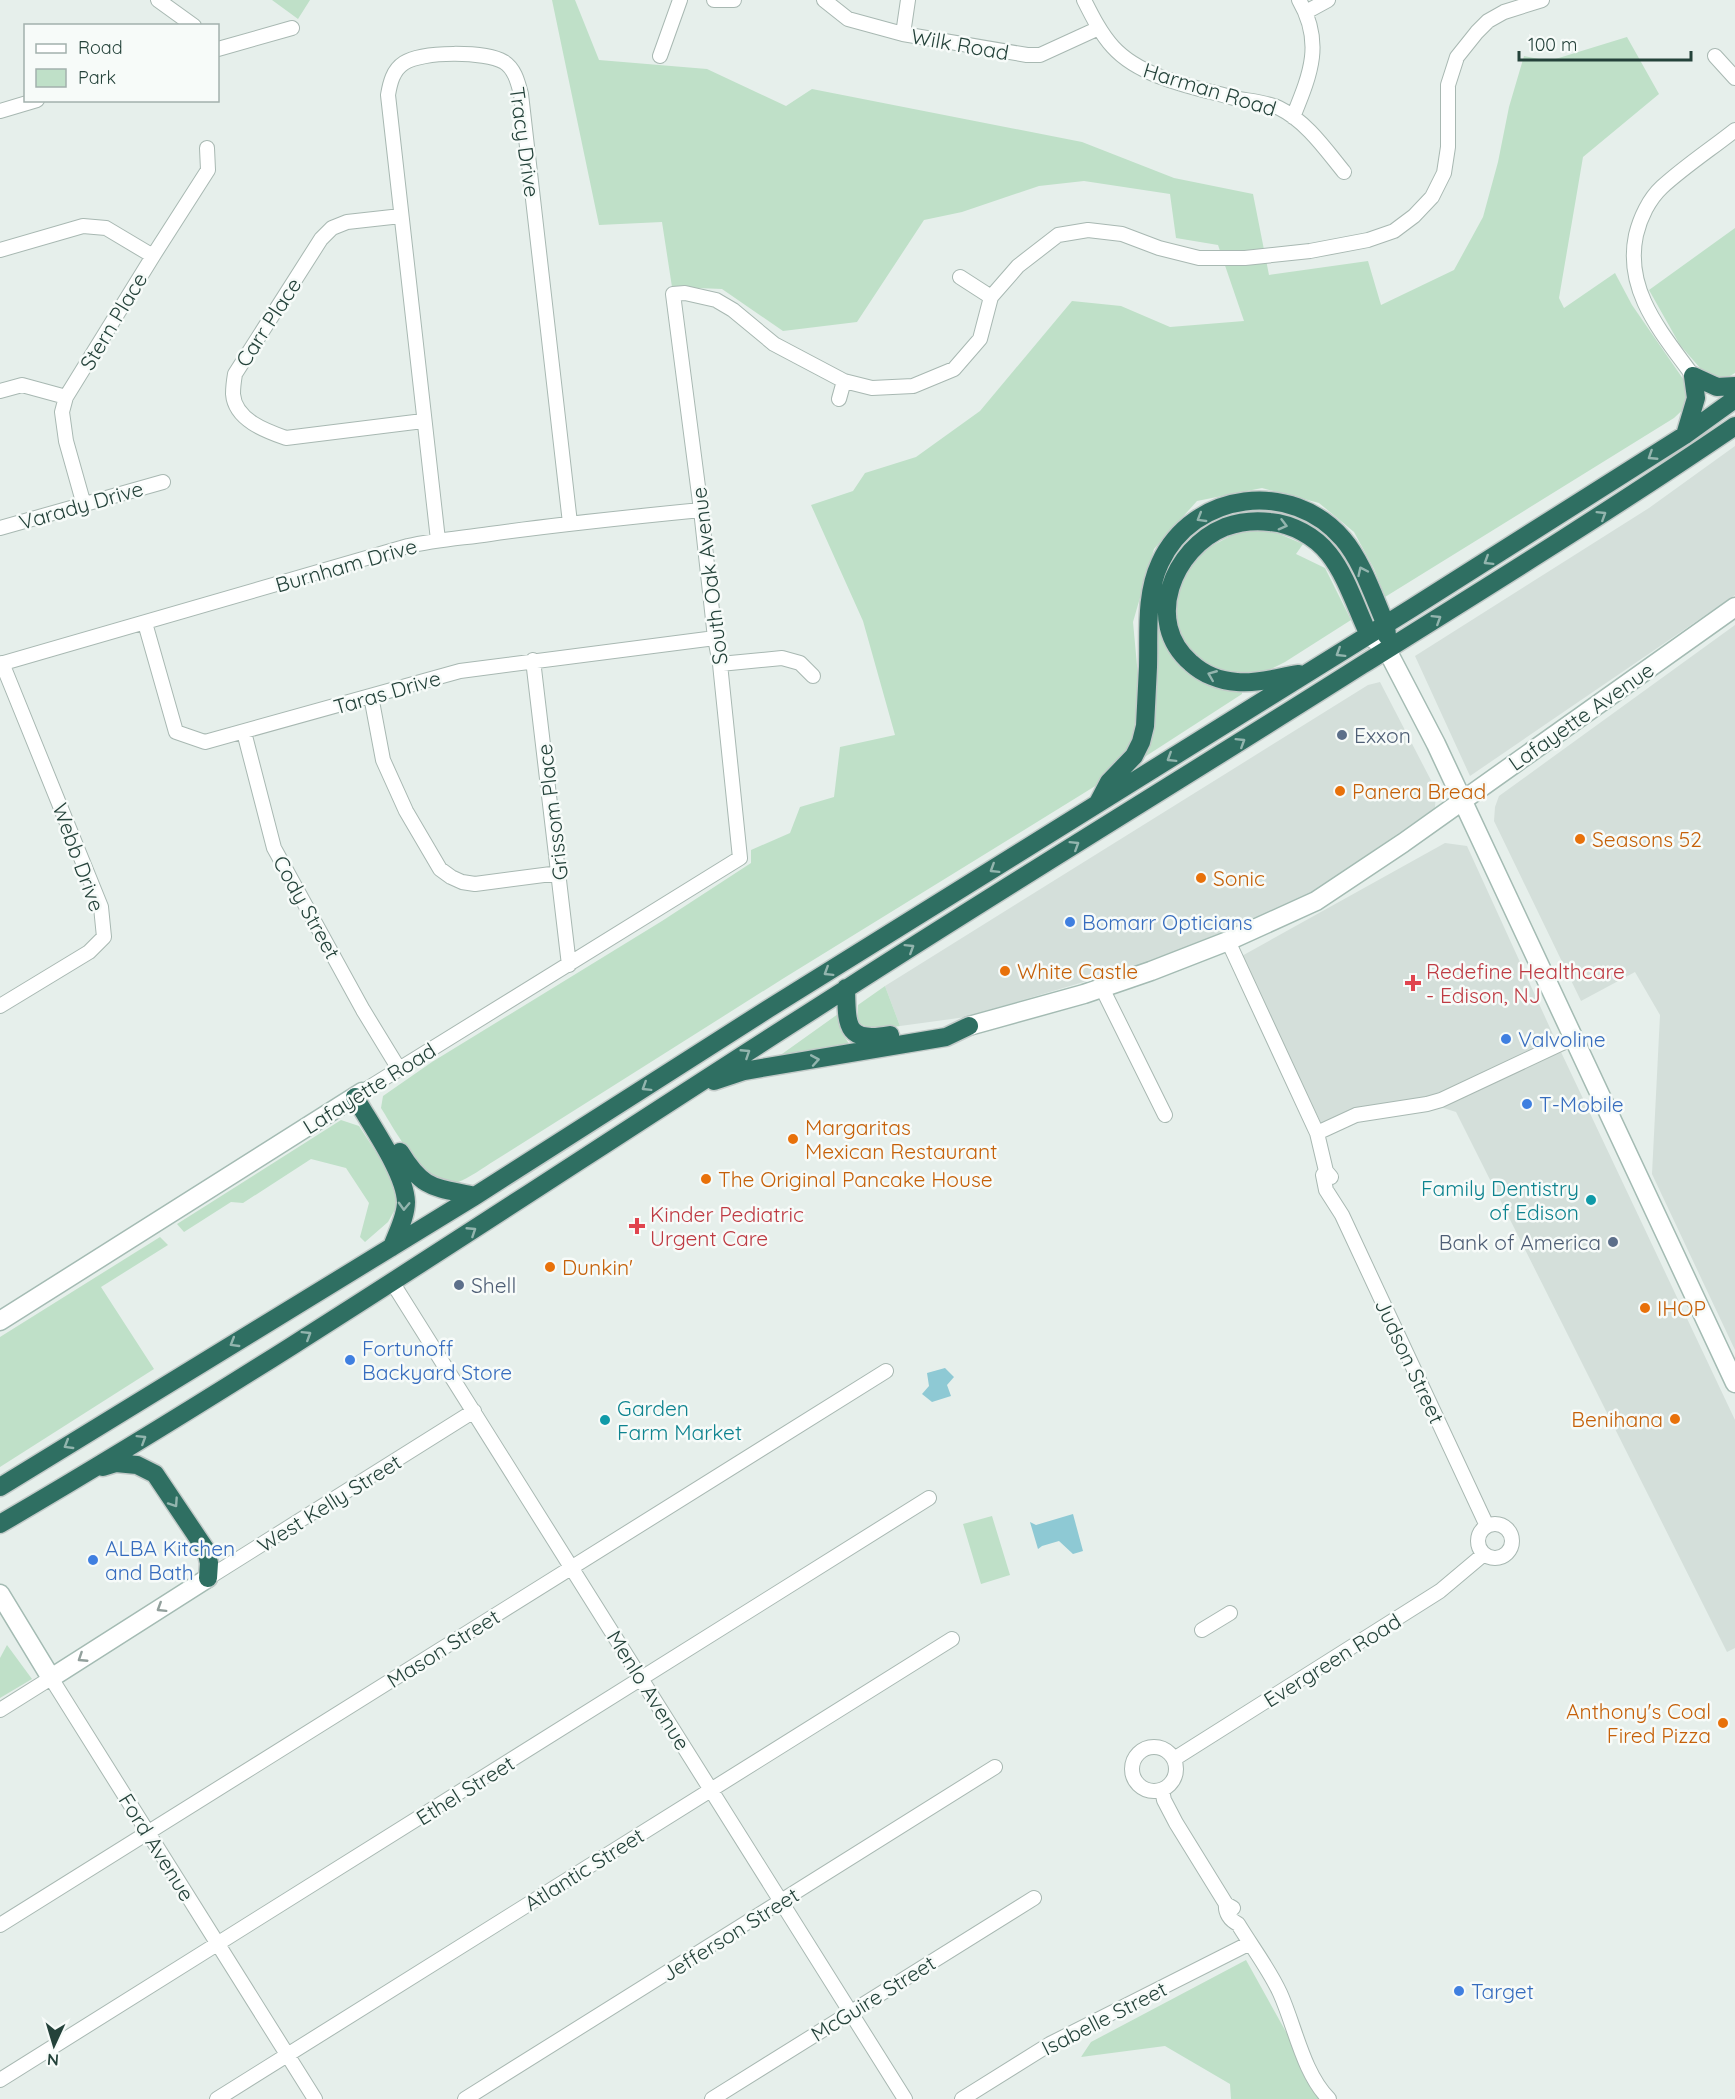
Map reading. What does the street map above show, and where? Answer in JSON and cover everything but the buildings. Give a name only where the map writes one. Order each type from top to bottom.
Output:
[{"type":"highway","points":[[1692,376],[1717,387],[1735,386]]},
{"type":"highway","points":[[1685,435],[1696,398],[1692,376]]},
{"type":"highway","points":[[0,1487],[392,1247],[768,1009],[1386,625],[1685,435],[1735,399]]},
{"type":"highway","points":[[0,1524],[92,1470],[392,1282],[846,988],[1652,483],[1735,426]]},
{"type":"highway","points":[[1097,805],[1109,782],[1134,756],[1141,742],[1145,726],[1149,619],[1155,578],[1160,563],[1177,537],[1202,516],[1217,508],[1254,500],[1286,503],[1311,513],[1331,526],[1353,551],[1386,625],[1387,650]]},
{"type":"highway","points":[[1310,672],[1257,681],[1235,682],[1203,672],[1189,661],[1171,635],[1167,603],[1174,577],[1191,550],[1216,531],[1245,522],[1278,523],[1295,528],[1318,543],[1332,559],[1369,635]]},
{"type":"highway","points":[[846,988],[848,1022],[852,1030],[860,1037],[872,1038],[931,1028],[969,1026]]},
{"type":"highway","points":[[697,1085],[744,1071],[946,1037],[969,1026]]},
{"type":"highway","points":[[359,1095],[412,1172],[429,1185],[474,1196]]},
{"type":"highway","points":[[359,1095],[402,1179],[406,1202],[404,1216],[392,1247]]},
{"type":"highway","points":[[92,1470],[116,1463],[137,1465],[155,1474],[206,1550],[209,1563],[208,1578]]},
{"type":"street","points":[[159,0],[191,24]]},
{"type":"street","points":[[660,56],[680,0]]},
{"type":"street","points":[[714,0],[734,0]]},
{"type":"street","name":"Wilk Road","points":[[824,0],[848,19],[903,34],[1027,55],[1040,55],[1099,28]]},
{"type":"street","points":[[903,34],[908,0]]},
{"type":"street","name":"Harman Road","points":[[1084,0],[1099,28],[1119,53],[1148,73],[1278,108],[1293,117],[1324,147],[1344,172]]},
{"type":"street","points":[[1293,117],[1309,78],[1314,52],[1303,6],[1328,0]]},
{"type":"street","points":[[839,399],[844,381],[872,388],[913,386],[954,369],[980,339],[991,297],[1018,266],[1058,235],[1088,230],[1122,234],[1159,249],[1199,258],[1234,258],[1310,251],[1368,240],[1394,231],[1414,216],[1432,197],[1444,172],[1448,147],[1449,86],[1457,57],[1488,21],[1504,12],[1542,0]]},
{"type":"street","points":[[220,46],[292,28]]},
{"type":"street","name":"Tracy Drive","points":[[438,540],[387,95],[391,79],[402,64],[417,56],[465,54],[489,57],[506,63],[516,77],[521,94],[570,523]]},
{"type":"street","points":[[1715,56],[1735,78]]},
{"type":"street","points":[[0,111],[30,102]]},
{"type":"street","points":[[1692,376],[1662,334],[1640,295],[1634,270],[1636,239],[1645,212],[1662,188],[1735,130]]},
{"type":"street","name":"Stern Place","points":[[84,505],[66,441],[62,412],[66,397],[208,170],[207,148]]},
{"type":"street","name":"Carr Place","points":[[401,216],[347,222],[332,228],[321,239],[235,374],[233,396],[243,416],[266,431],[286,438],[423,421]]},
{"type":"street","points":[[0,250],[83,226],[106,228],[153,256]]},
{"type":"street","points":[[960,277],[991,297]]},
{"type":"street","name":"South Oak Avenue","points":[[740,858],[720,664],[673,294],[685,293],[716,300],[733,310],[774,344],[844,381]]},
{"type":"street","points":[[0,391],[22,385],[66,397]]},
{"type":"street","name":"Varady Drive","points":[[0,528],[162,482]]},
{"type":"street","name":"Burnham Drive","points":[[1,663],[408,546],[570,523],[701,510]]},
{"type":"street","name":"Lafayette Avenue","points":[[969,1026],[1102,988],[1228,940],[1316,901],[1388,854],[1735,607]]},
{"type":"street","name":"Taras Drive","points":[[145,623],[176,732],[205,742],[460,671],[715,638]]},
{"type":"street","points":[[1369,635],[1387,650],[1462,800],[1735,1383]]},
{"type":"street","points":[[720,664],[782,658],[800,663],[813,676]]},
{"type":"street","name":"Grissom Place","points":[[533,660],[570,964]]},
{"type":"street","name":"Webb Drive","points":[[1,663],[101,907],[104,937],[89,952],[1,1003]]},
{"type":"street","points":[[370,696],[383,760],[406,811],[441,869],[462,882],[475,884],[559,873]]},
{"type":"street","name":"Cody Street","points":[[244,732],[274,848],[363,1010],[399,1070]]},
{"type":"street","name":"Lafayette Road","points":[[0,1321],[740,858]]},
{"type":"street","name":"Judson Street","points":[[1228,940],[1317,1133],[1326,1171],[1330,1174],[1334,1188],[1333,1197],[1487,1526]]},
{"type":"street","points":[[1102,988],[1165,1115]]},
{"type":"street","points":[[1317,1133],[1356,1115],[1441,1100],[1573,1038]]},
{"type":"street","name":"Menlo Avenue","points":[[392,1282],[905,2099]]},
{"type":"street","name":"Mason Street","points":[[0,1925],[886,1371]]},
{"type":"street","name":"West Kelly Street","points":[[0,1710],[474,1411]]},
{"type":"street","name":"Ethel Street","points":[[0,2080],[929,1498]]},
{"type":"street","name":"Evergreen Road","points":[[1174,1759],[1440,1592],[1484,1554],[1495,1557],[1509,1550],[1511,1539],[1507,1530],[1498,1524],[1487,1526]]},
{"type":"street","points":[[1484,1554],[1478,1545],[1478,1539],[1482,1529],[1487,1526]]},
{"type":"street","name":"Ford Avenue","points":[[0,1594],[315,2099]]},
{"type":"street","points":[[1202,1630],[1230,1613]]},
{"type":"street","name":"Atlantic Street","points":[[217,2099],[952,1639]]},
{"type":"street","points":[[1157,1747],[1164,1749],[1174,1759],[1176,1774],[1168,1787],[1162,1790],[1155,1792],[1140,1787],[1132,1775],[1133,1761],[1143,1750],[1157,1747]]},
{"type":"street","name":"Jefferson Street","points":[[465,2099],[995,1767]]},
{"type":"street","points":[[1162,1790],[1164,1800],[1176,1823],[1226,1904],[1232,1921],[1238,1924],[1279,1992],[1310,2071],[1318,2087],[1329,2099]]},
{"type":"street","name":"McGuire Street","points":[[712,2099],[1034,1898]]},
{"type":"street","name":"Isabelle Street","points":[[962,2099],[1050,2044],[1250,1943]]},
{"type":"shaded area","points":[[1735,446],[1735,595],[1470,776],[1415,656],[1649,508]]},
{"type":"shaded area","points":[[1735,625],[1735,1350],[1652,1174],[1660,1015],[1635,972],[1581,1001],[1494,821],[1499,796]]},
{"type":"shaded area","points":[[1380,682],[1436,790],[1435,808],[1302,900],[1144,964],[966,1017],[900,1026],[885,986],[1368,685]]},
{"type":"shaded area","points":[[1445,843],[1467,846],[1561,1052],[1735,1420],[1735,1648],[1727,1652],[1456,1112],[1425,1102],[1321,1123],[1240,957]]},
{"type":"green space","points":[[272,0],[310,0],[298,19]]},
{"type":"green space","points":[[552,0],[575,0],[599,60],[707,69],[786,106],[812,89],[1082,142],[1174,178],[1253,194],[1269,275],[1368,261],[1381,305],[1454,270],[1483,217],[1498,162],[1509,107],[1524,56],[1549,61],[1627,37],[1659,94],[1583,157],[1559,298],[1564,308],[1615,273],[1632,305],[1688,386],[1691,402],[1674,418],[1385,597],[1374,569],[1354,532],[1319,503],[1262,488],[1197,501],[1154,549],[1133,622],[1139,687],[1138,720],[1126,759],[1105,780],[784,978],[471,1176],[458,1182],[446,1182],[434,1177],[423,1168],[403,1143],[381,1108],[383,1096],[432,1062],[662,921],[751,863],[751,850],[790,833],[800,807],[834,797],[840,747],[895,735],[863,621],[811,505],[853,491],[865,473],[916,457],[980,411],[1072,301],[1121,306],[1170,327],[1244,321],[1218,245],[1176,238],[1170,194],[1084,181],[1039,186],[962,212],[924,220],[857,322],[783,331],[722,289],[672,287],[662,222],[599,225]]},
{"type":"green space","points":[[1735,228],[1735,373],[1721,381],[1707,376],[1680,345],[1649,290]]},
{"type":"green space","points":[[1242,530],[1270,530],[1303,544],[1296,554],[1325,568],[1351,620],[1269,670],[1254,674],[1233,675],[1200,663],[1181,642],[1175,616],[1177,589],[1202,551]]},
{"type":"green space","points":[[1160,612],[1167,643],[1242,690],[1242,694],[1143,758],[1152,725],[1158,613]]},
{"type":"green space","points":[[885,986],[900,1026],[874,1030],[858,1023],[858,1005]]},
{"type":"green space","points":[[838,1014],[841,1031],[851,1047],[775,1059]]},
{"type":"green space","points":[[341,1120],[359,1126],[397,1184],[398,1204],[388,1222],[365,1242],[360,1237],[369,1203],[346,1168],[311,1159],[243,1203],[231,1202],[184,1232],[177,1224]]},
{"type":"green space","points":[[160,1237],[168,1245],[101,1287],[154,1369],[0,1467],[0,1337]]},
{"type":"green space","points":[[992,1516],[1010,1575],[981,1584],[963,1524]]},
{"type":"green space","points":[[7,1645],[32,1679],[0,1698],[0,1658]]},
{"type":"green space","points":[[1246,1960],[1320,2093],[1327,2099],[1231,2099],[1230,2084],[1165,2046],[1081,2057],[1091,2042]]},
{"type":"water","points":[[945,1368],[954,1377],[947,1385],[951,1396],[932,1402],[922,1394],[929,1386],[927,1373]]},
{"type":"water","points":[[1073,1514],[1083,1551],[1073,1554],[1059,1541],[1038,1549],[1030,1522],[1036,1525]]},
{"type":"place","name":"Exxon","points":[[1342,735]]},
{"type":"place","name":"Panera Bread","points":[[1340,791]]},
{"type":"place","name":"Seasons 52","points":[[1580,839]]},
{"type":"place","name":"Sonic","points":[[1201,878]]},
{"type":"place","name":"Bomarr Opticians","points":[[1070,922]]},
{"type":"place","name":"White Castle","points":[[1005,971]]},
{"type":"place","name":"Redefine Healthcare - Edison, NJ","points":[[1413,983]]},
{"type":"place","name":"Valvoline","points":[[1506,1039]]},
{"type":"place","name":"T-Mobile","points":[[1527,1104]]},
{"type":"place","name":"Margaritas Mexican Restaurant","points":[[793,1139]]},
{"type":"place","name":"The Original Pancake House","points":[[706,1179]]},
{"type":"place","name":"Family Dentistry of Edison","points":[[1591,1200]]},
{"type":"place","name":"Kinder Pediatric Urgent Care","points":[[637,1226]]},
{"type":"place","name":"Bank of America","points":[[1613,1242]]},
{"type":"place","name":"Dunkin'","points":[[550,1267]]},
{"type":"place","name":"Shell","points":[[459,1285]]},
{"type":"place","name":"IHOP","points":[[1645,1308]]},
{"type":"place","name":"Fortunoff Backyard Store","points":[[350,1360]]},
{"type":"place","name":"Benihana","points":[[1675,1419]]},
{"type":"place","name":"Garden Farm Market","points":[[605,1420]]},
{"type":"place","name":"ALBA Kitchen and Bath","points":[[93,1560]]},
{"type":"place","name":"Anthony's Coal Fired Pizza","points":[[1723,1723]]},
{"type":"place","name":"Target","points":[[1459,1991]]}]
